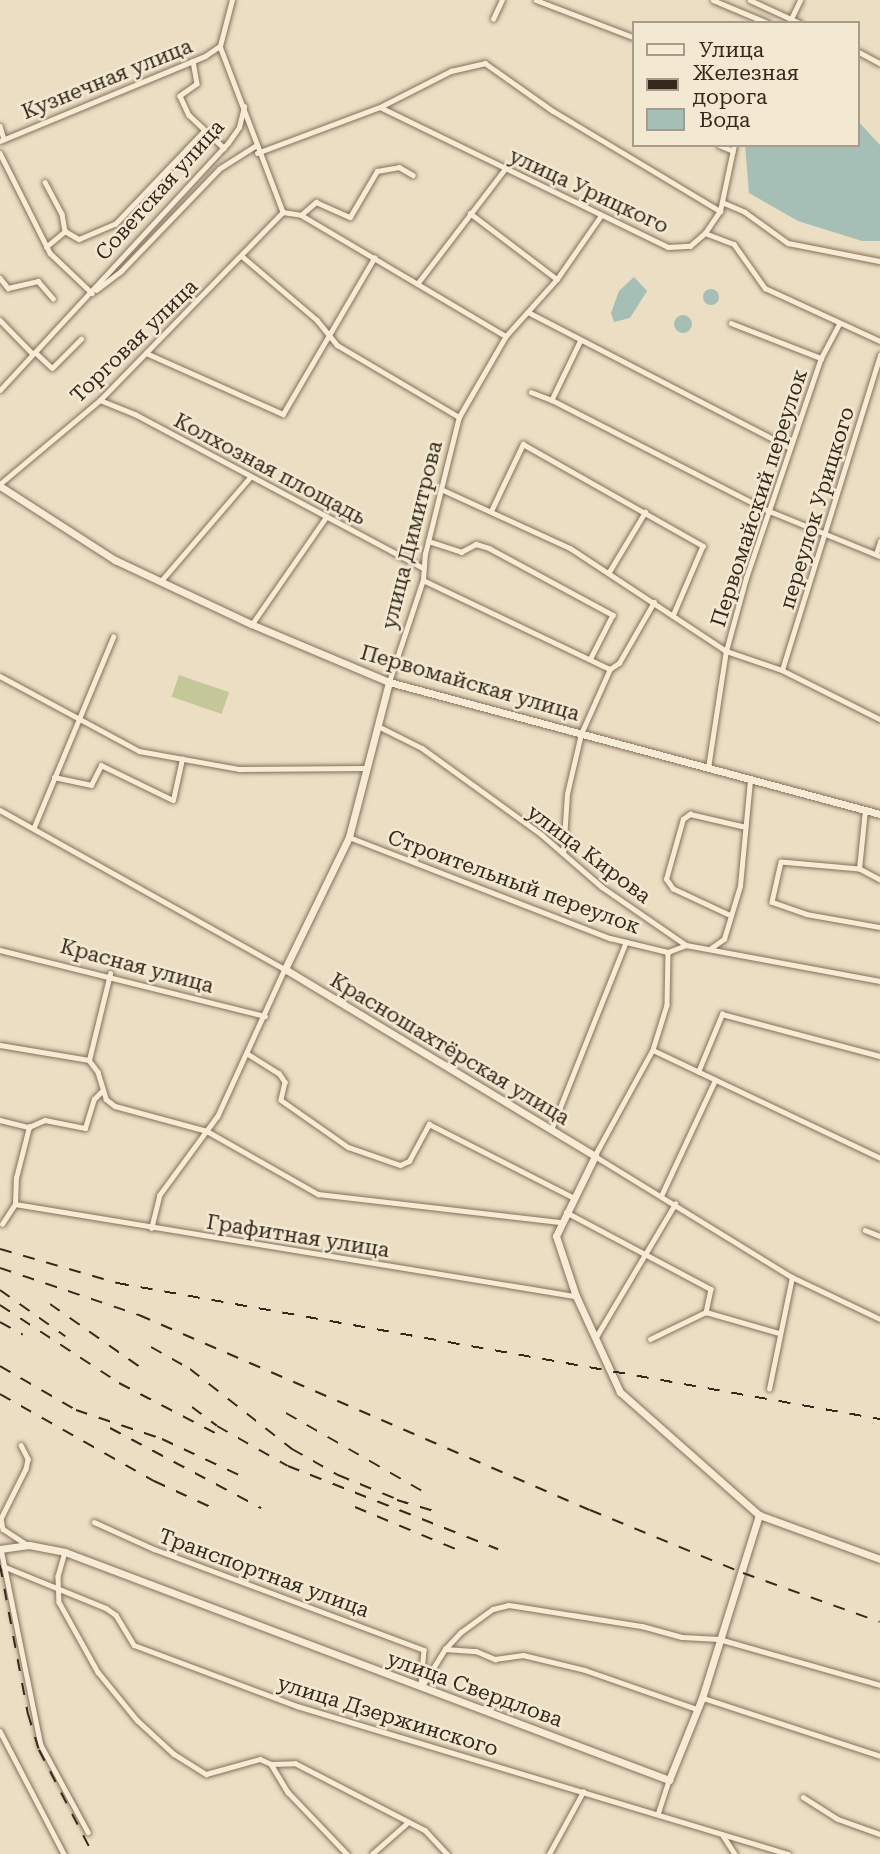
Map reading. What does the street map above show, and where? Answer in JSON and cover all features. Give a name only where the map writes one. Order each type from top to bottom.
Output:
[{"type":"street","name":"Кузнечная улица","points":[[2,140],[193,61],[220,46],[232,0]]},
{"type":"street","points":[[493,19],[502,0]]},
{"type":"street","points":[[537,0],[632,37]]},
{"type":"street","points":[[713,0],[763,21]]},
{"type":"street","points":[[750,0],[791,21],[800,0]]},
{"type":"street","points":[[220,46],[244,106],[257,153],[283,212],[301,215],[506,336]]},
{"type":"street","points":[[859,52],[880,63]]},
{"type":"street","points":[[193,61],[197,84],[180,96],[189,115],[224,148]]},
{"type":"street","points":[[257,153],[380,107],[451,71],[485,63],[553,111],[720,211]]},
{"type":"street","name":"Советская улица","points":[[92,293],[108,270],[224,148],[239,127],[244,106]]},
{"type":"street","name":"улица Урицкого","points":[[380,107],[600,217],[668,247],[690,246],[705,233]]},
{"type":"street","points":[[0,126],[2,140]]},
{"type":"street","points":[[65,231],[79,239],[115,224],[204,131]]},
{"type":"street","name":"Советская улица","points":[[0,390],[92,293],[121,271],[219,169],[255,146]]},
{"type":"street","points":[[734,148],[720,211],[705,233],[742,251],[753,275],[765,288],[880,341]]},
{"type":"street","points":[[0,153],[46,247],[92,293]]},
{"type":"street","points":[[301,215],[316,202],[350,217],[377,171],[399,167],[413,175]]},
{"type":"street","points":[[417,284],[505,169]]},
{"type":"street","points":[[45,182],[62,214],[65,231]]},
{"type":"street","points":[[722,202],[745,212],[788,243],[880,261]]},
{"type":"street","name":"Торговая улица","points":[[0,485],[100,400],[243,257],[283,212]]},
{"type":"street","points":[[470,213],[557,279]]},
{"type":"street","name":"улица Димитрова","points":[[152,1228],[160,1195],[206,1131],[248,1054],[285,969],[349,837],[389,682],[423,580],[428,541],[459,417],[506,336],[530,313],[557,279],[600,217]]},
{"type":"street","points":[[46,247],[65,231]]},
{"type":"street","points":[[243,257],[328,333],[337,345],[459,417]]},
{"type":"street","points":[[146,353],[283,414],[374,258]]},
{"type":"street","points":[[0,278],[8,288],[38,281],[53,298]]},
{"type":"street","points":[[530,313],[789,447]]},
{"type":"street","points":[[0,320],[52,368],[81,339]]},
{"type":"street","points":[[731,323],[821,358]]},
{"type":"street","name":"Первомайский переулок","points":[[708,769],[726,651],[767,510],[821,358],[839,324]]},
{"type":"street","points":[[552,400],[581,340]]},
{"type":"street","name":"переулок Урицкого","points":[[782,670],[826,536],[880,355]]},
{"type":"street","points":[[531,392],[552,400],[767,510],[826,536],[878,555],[880,542]]},
{"type":"street","name":"Колхозная площадь","points":[[100,400],[424,568]]},
{"type":"street","points":[[492,509],[523,444],[703,546],[673,616]]},
{"type":"street","points":[[161,582],[250,477]]},
{"type":"street","name":"Первомайская улица","points":[[0,485],[115,560],[251,624],[389,682],[880,814]]},
{"type":"street","points":[[441,489],[492,509],[609,572],[726,651],[782,670],[880,719]]},
{"type":"street","points":[[609,572],[645,512]]},
{"type":"street","points":[[251,624],[326,517]]},
{"type":"street","points":[[428,541],[461,552],[476,544],[489,548],[613,615],[591,658]]},
{"type":"street","points":[[423,580],[610,669]]},
{"type":"street","points":[[563,855],[567,794],[581,734],[610,669],[619,663],[654,603]]},
{"type":"street","points":[[34,827],[113,637]]},
{"type":"street","points":[[0,676],[77,721],[139,751],[239,769],[368,768]]},
{"type":"street","name":"улица Кирова","points":[[378,726],[422,748],[686,945],[880,981]]},
{"type":"street","points":[[54,777],[91,785],[101,765],[173,800],[182,759]]},
{"type":"street","points":[[710,949],[724,939],[740,886],[750,780]]},
{"type":"street","name":"Красношахтёрская улица","points":[[0,810],[285,969],[792,1277],[880,1319]]},
{"type":"street","points":[[859,869],[865,810]]},
{"type":"street","points":[[731,916],[673,889],[666,879],[683,819],[690,814],[746,827]]},
{"type":"street","name":"Строительный переулок","points":[[349,837],[626,942],[668,952]]},
{"type":"street","points":[[880,880],[859,869],[782,862],[772,902],[806,914],[880,927]]},
{"type":"street","points":[[551,1130],[626,942]]},
{"type":"street","points":[[686,945],[668,952],[667,1005],[653,1050],[572,1197],[556,1236],[576,1296],[628,1403],[760,1515],[880,1559]]},
{"type":"street","name":"Красная улица","points":[[0,950],[110,974],[265,1016]]},
{"type":"street","points":[[89,1060],[110,974]]},
{"type":"street","points":[[698,1072],[722,1014],[880,1056]]},
{"type":"street","points":[[0,1045],[89,1060],[98,1072],[102,1091],[115,1106],[206,1131],[318,1194],[561,1223]]},
{"type":"street","points":[[653,1050],[880,1158]]},
{"type":"street","points":[[248,1054],[279,1073],[285,1082],[281,1100],[348,1147],[400,1165],[409,1161],[429,1124],[572,1197]]},
{"type":"street","points":[[661,1196],[715,1080]]},
{"type":"street","points":[[2,1224],[15,1204],[16,1178],[29,1127],[39,1120],[85,1128],[94,1099],[102,1091]]},
{"type":"street","points":[[0,1120],[29,1127]]},
{"type":"street","name":"Графитная улица","points":[[15,1204],[576,1296]]},
{"type":"street","points":[[596,1337],[675,1204]]},
{"type":"street","points":[[565,1212],[711,1289],[706,1312]]},
{"type":"street","points":[[865,1230],[880,1236]]},
{"type":"street","points":[[769,1388],[792,1277]]},
{"type":"street","points":[[650,1339],[706,1312],[779,1333]]},
{"type":"street","points":[[21,1445],[28,1459],[26,1469],[1,1519],[4,1529],[29,1545]]},
{"type":"street","points":[[657,1813],[702,1698],[760,1515]]},
{"type":"street","name":"Транспортная улица","points":[[94,1522],[154,1549],[424,1650],[421,1687]]},
{"type":"street","name":"улица Свердлова","points":[[1,1549],[29,1545],[65,1552],[669,1780]]},
{"type":"street","points":[[1,1549],[41,1745],[88,1832]]},
{"type":"street","points":[[65,1552],[59,1602],[98,1672],[137,1720],[174,1754],[206,1774],[260,1759],[271,1764],[295,1763],[405,1824],[425,1830],[447,1854]]},
{"type":"street","name":"улица Дзержинского","points":[[3,1566],[116,1615],[134,1645],[296,1706],[788,1854]]},
{"type":"street","points":[[421,1687],[444,1649],[493,1609],[509,1605],[642,1626],[682,1637],[719,1639],[880,1685]]},
{"type":"street","points":[[444,1649],[476,1651],[495,1659],[523,1655],[585,1670],[697,1709]]},
{"type":"street","points":[[702,1698],[880,1756]]},
{"type":"street","points":[[0,1731],[64,1854]]},
{"type":"street","points":[[271,1764],[288,1793],[347,1854]]},
{"type":"street","points":[[549,1854],[583,1791]]},
{"type":"street","points":[[803,1797],[838,1819],[880,1834]]},
{"type":"street","points":[[372,1854],[405,1824]]},
{"type":"street","points":[[722,1834],[735,1854]]},
{"type":"green space","points":[[179,675],[229,692],[222,714],[172,697]]},
{"type":"water","points":[[859,122],[880,145],[880,241],[862,241],[798,221],[749,193],[745,147],[859,147]]},
{"type":"water","points":[[634,277],[647,291],[630,318],[614,322],[611,313],[619,291]]},
{"type":"water","points":[[708,289],[714,289],[719,297],[717,303],[708,305],[703,300],[703,294]]},
{"type":"water","points":[[683,315],[689,318],[692,324],[689,330],[683,333],[677,330],[674,324],[677,318]]},
{"type":"railway","points":[[0,1249],[117,1283],[880,1419]]},
{"type":"railway","points":[[0,1268],[139,1315],[590,1510],[743,1573],[880,1622]]},
{"type":"railway","points":[[0,1290],[65,1336]]},
{"type":"railway","points":[[50,1304],[140,1367]]},
{"type":"railway","points":[[0,1305],[119,1383],[219,1435]]},
{"type":"railway","points":[[0,1322],[23,1335]]},
{"type":"railway","points":[[151,1347],[190,1369],[292,1449],[338,1475],[406,1503]]},
{"type":"railway","points":[[0,1366],[76,1410],[162,1439],[241,1476]]},
{"type":"railway","points":[[0,1394],[154,1481],[215,1509]]},
{"type":"railway","points":[[192,1407],[217,1426],[288,1466],[498,1549]]},
{"type":"railway","points":[[286,1413],[431,1496]]},
{"type":"railway","points":[[110,1428],[261,1508]]},
{"type":"railway","points":[[397,1500],[437,1512]]},
{"type":"railway","points":[[355,1507],[465,1553]]},
{"type":"railway","points":[[0,1565],[28,1714],[39,1750],[93,1854]]}]
